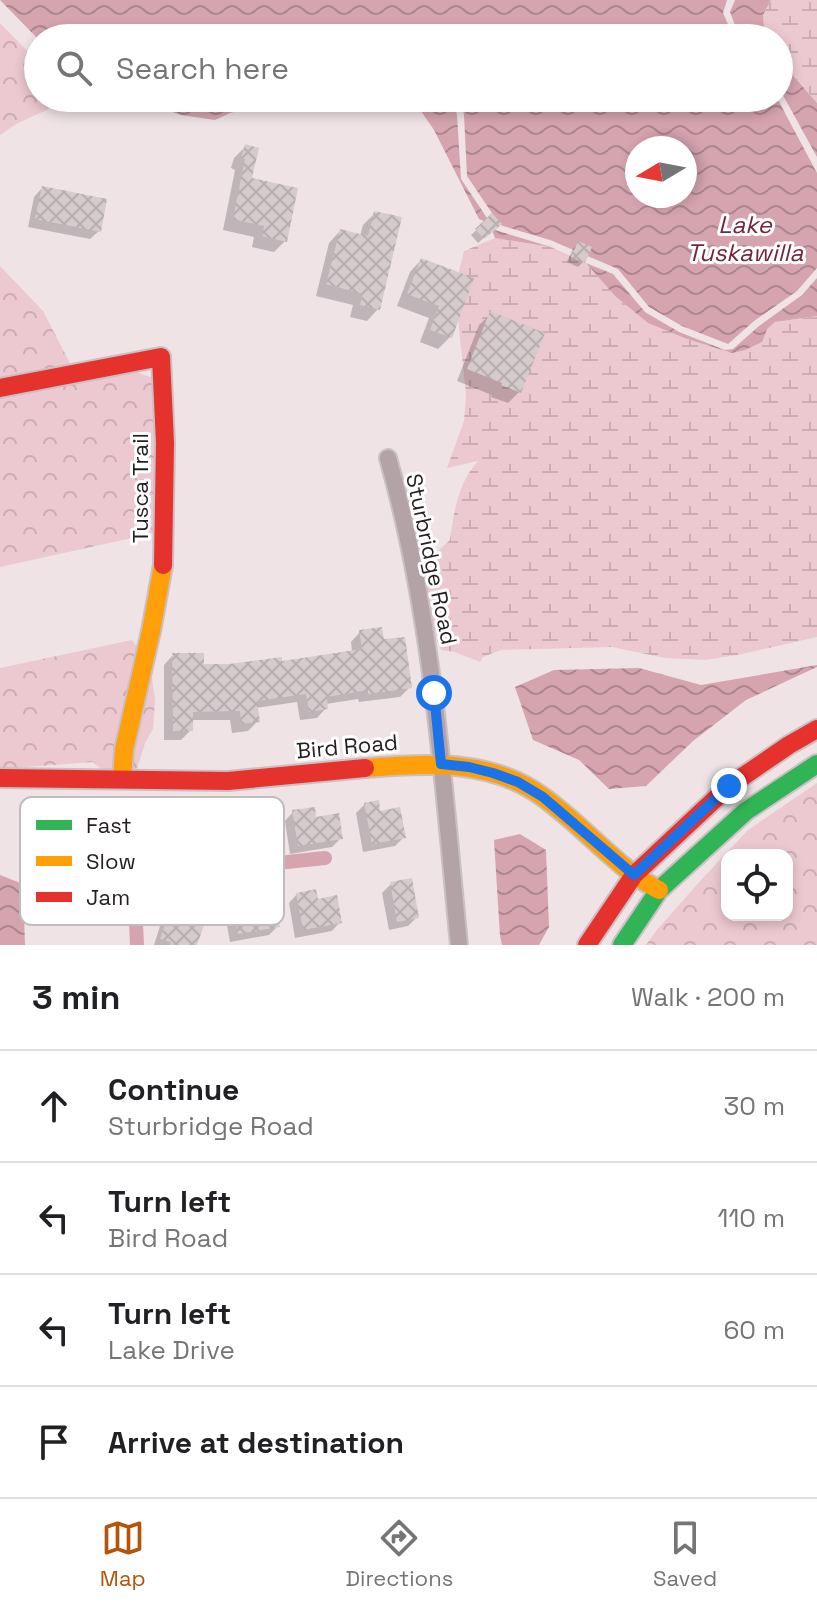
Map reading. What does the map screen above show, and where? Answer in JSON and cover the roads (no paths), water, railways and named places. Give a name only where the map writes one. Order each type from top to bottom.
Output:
[{"type":"street","name":"Tusca Trail","points":[[0,388],[161,357],[165,443],[163,563],[124,750],[122,779]]},
{"type":"street","name":"Sturbridge Road","points":[[388,458],[404,515],[430,659],[459,945]]},
{"type":"street","points":[[587,945],[634,875],[729,786],[817,729]]},
{"type":"street","name":"Bird Road","points":[[0,778],[228,781],[413,764],[469,767],[518,782],[543,797],[634,875],[659,890]]},
{"type":"street","points":[[622,945],[659,890],[746,811],[817,764]]},
{"type":"water","points":[[0,0],[727,0],[723,13],[728,24],[24,24]]},
{"type":"water","points":[[735,0],[771,0],[763,15],[764,24],[735,24],[730,12]]},
{"type":"water","points":[[793,75],[817,103],[817,157],[792,112]]},
{"type":"water","points":[[173,112],[234,112],[215,120]]},
{"type":"water","points":[[422,112],[456,112],[461,179],[495,230],[551,247],[495,238],[489,223],[479,219]]},
{"type":"water","name":"Lake Tuskawilla","points":[[463,112],[784,112],[817,173],[817,268],[797,291],[754,321],[728,344],[682,326],[649,307],[618,269],[550,240],[500,225],[467,176]]},
{"type":"water","points":[[586,263],[613,274],[645,312],[679,332],[725,350],[733,349],[802,295],[817,278],[817,316],[775,322],[767,329],[762,342],[732,353],[648,323],[615,296]]},
{"type":"water","points":[[817,665],[746,700],[693,741],[646,786],[609,789],[579,760],[533,740],[515,687],[554,670],[639,668],[701,685]]},
{"type":"water","points":[[520,834],[546,850],[549,927],[539,945],[502,945],[500,936],[494,840]]},
{"type":"water","points":[[0,875],[20,883],[20,925],[24,925],[25,945],[0,945]]},
{"type":"waterway","points":[[284,862],[325,858]]},
{"type":"waterway","points":[[136,925],[137,945]]}]
